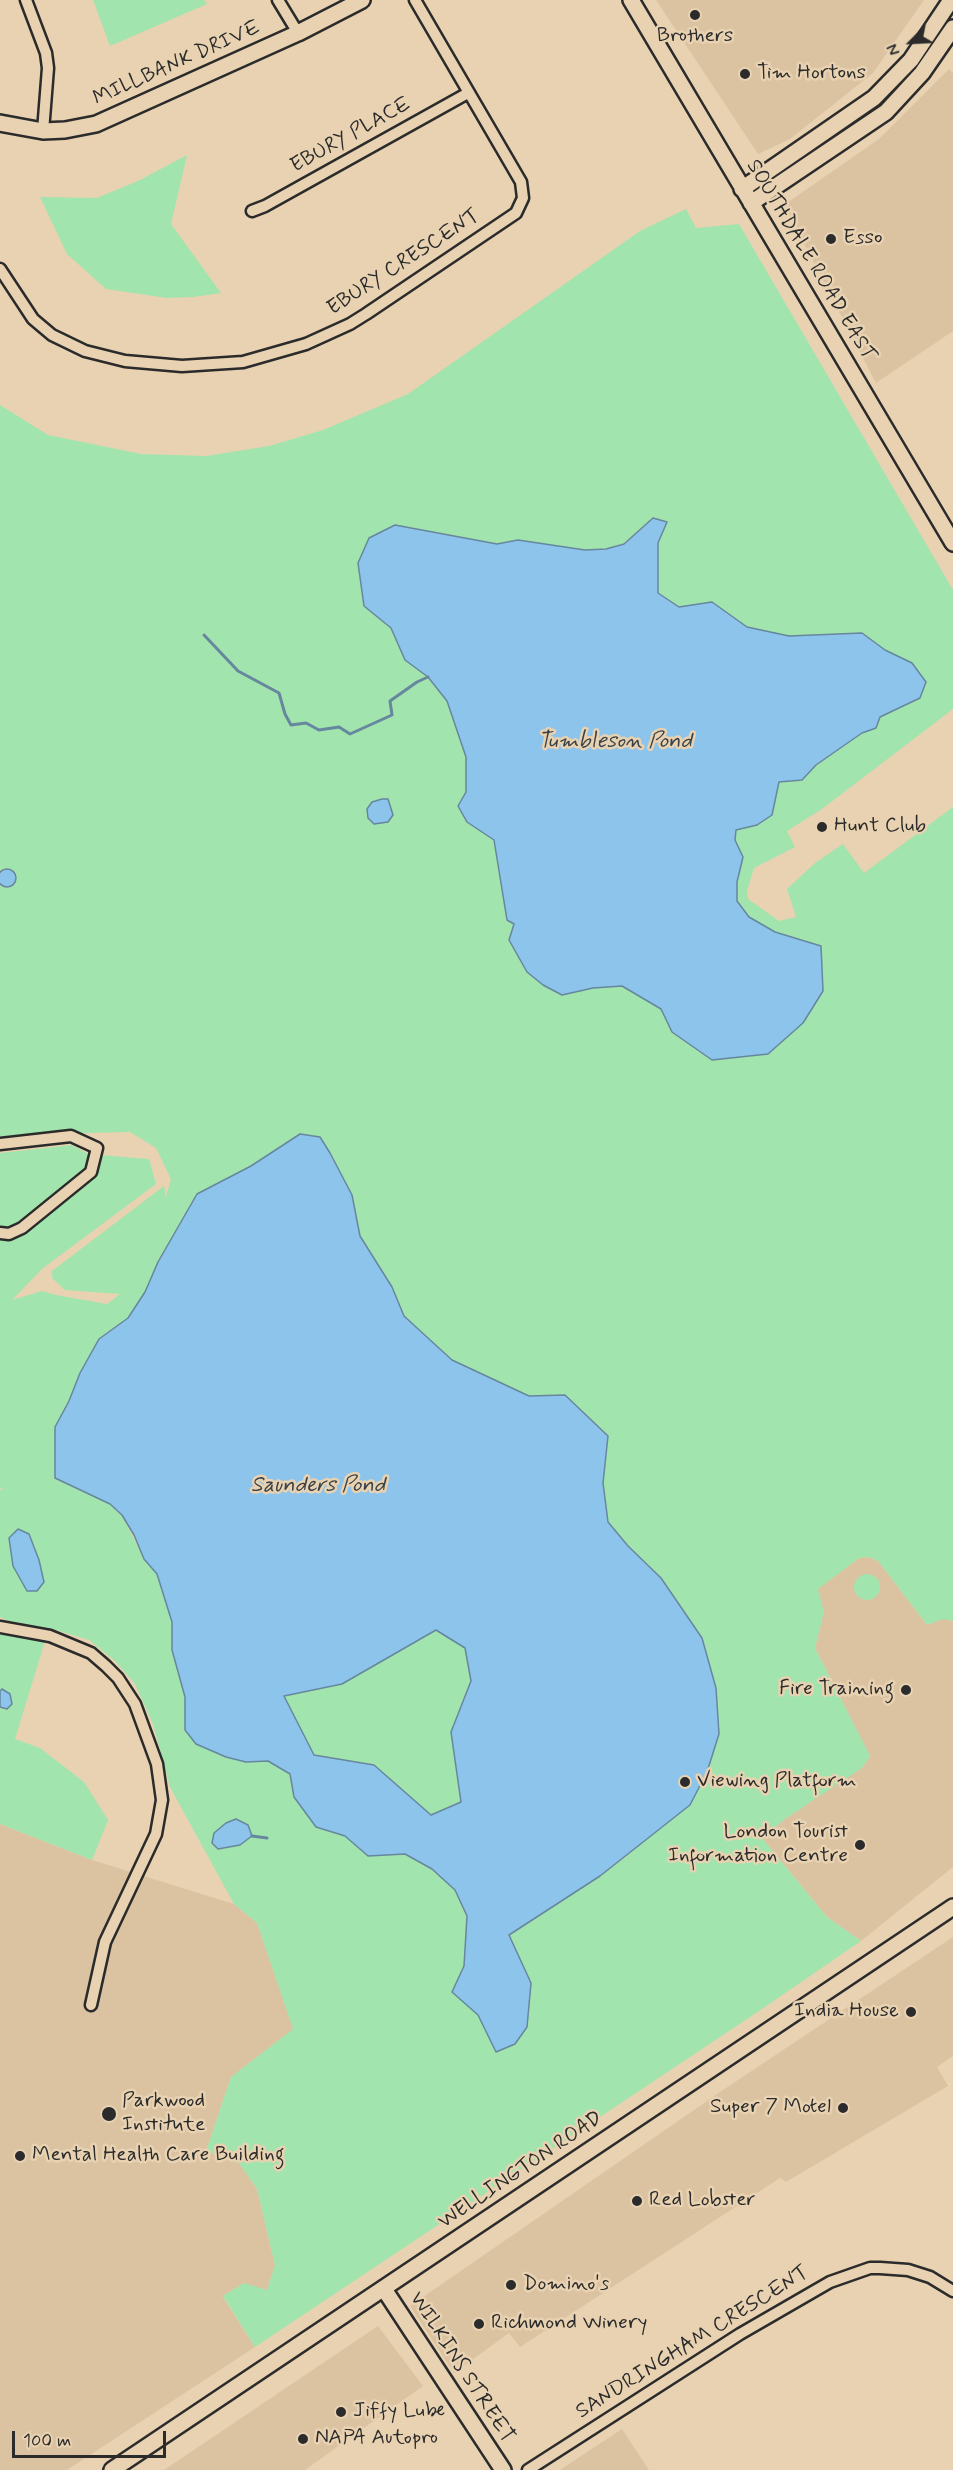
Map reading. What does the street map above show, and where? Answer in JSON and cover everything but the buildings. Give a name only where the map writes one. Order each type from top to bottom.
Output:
[{"type":"main road","name":"MILLBANK DRIVE","points":[[0,123],[44,131],[65,130],[96,124],[298,33],[362,0]]},
{"type":"main road","name":"SOUTHDALE ROAD EAST","points":[[631,0],[953,543]]},
{"type":"main road","points":[[742,189],[874,98],[910,60],[951,0]]},
{"type":"main road","points":[[751,203],[886,112],[922,73],[953,28]]},
{"type":"main road","name":"WELLINGTON ROAD","points":[[112,2470],[953,1907]]},
{"type":"main road","name":"WILKINS STREET","points":[[384,2289],[503,2470]]},
{"type":"street","points":[[26,0],[46,53],[48,68],[44,131]]},
{"type":"street","points":[[278,0],[298,33]]},
{"type":"street","name":"EBURY CRESCENT","points":[[0,269],[33,319],[52,335],[85,351],[125,361],[182,366],[243,362],[306,344],[366,314],[516,213],[523,198],[521,182],[415,0]]},
{"type":"street","name":"EBURY PLACE","points":[[252,211],[265,206],[468,93]]},
{"type":"street","points":[[0,1144],[71,1136],[97,1148],[91,1172],[22,1228],[9,1234],[0,1233]]},
{"type":"street","points":[[0,1627],[50,1636],[91,1653],[106,1666],[118,1678],[135,1704],[157,1764],[162,1800],[156,1834],[105,1942],[90,2005]]},
{"type":"street","name":"SANDRINGHAM CRESCENT","points":[[528,2470],[740,2334],[830,2282],[870,2268],[908,2270],[930,2277],[953,2291]]},
{"type":"shaded area","points":[[656,0],[924,0],[873,73],[790,139],[758,154]]},
{"type":"shaded area","points":[[949,69],[953,73],[953,331],[876,383],[784,205],[879,139]]},
{"type":"shaded area","points":[[869,1557],[878,1561],[927,1625],[943,1618],[953,1621],[953,1867],[861,1941],[827,1917],[762,1838],[870,1757],[815,1648],[824,1612],[817,1589],[859,1558]]},
{"type":"shaded area","name":"Parkwood Institute","points":[[0,1824],[92,1860],[234,1904],[257,1923],[294,2029],[231,2077],[206,2151],[240,2163],[257,2189],[275,2265],[267,2291],[244,2283],[223,2297],[255,2347],[67,2470],[0,2470]]},
{"type":"shaded area","points":[[953,1937],[953,2056],[937,2067],[948,2086],[786,2182],[780,2178],[520,2347],[509,2333],[454,2373],[410,2306],[723,2090]]},
{"type":"shaded area","points":[[378,2326],[423,2386],[305,2470],[164,2470]]},
{"type":"shaded area","points":[[622,2429],[649,2470],[560,2470]]},
{"type":"green space","points":[[93,0],[204,0],[207,4],[110,46]]},
{"type":"green space","points":[[187,155],[171,224],[221,293],[167,298],[106,289],[67,254],[40,197],[97,198],[140,180]]},
{"type":"green space","points":[[686,209],[696,228],[739,224],[953,590],[953,709],[822,809],[787,831],[795,847],[754,868],[747,891],[748,899],[779,921],[796,917],[787,889],[815,863],[843,844],[864,873],[953,807],[953,1621],[943,1619],[927,1625],[878,1561],[869,1557],[859,1558],[818,1589],[824,1612],[815,1648],[870,1756],[862,1768],[785,1819],[762,1838],[827,1917],[861,1941],[255,2347],[223,2296],[244,2283],[267,2290],[275,2265],[257,2189],[239,2163],[206,2151],[231,2077],[293,2029],[257,1923],[234,1904],[170,1787],[153,1724],[135,1684],[115,1661],[89,1640],[56,1630],[8,1621],[0,1617],[0,1490],[3,1488],[0,1488],[0,1153],[72,1145],[88,1154],[149,1159],[156,1184],[43,1268],[12,1300],[42,1291],[107,1304],[120,1294],[65,1290],[52,1278],[52,1271],[164,1186],[166,1197],[171,1179],[156,1148],[130,1132],[41,1134],[0,1139],[0,883],[2,886],[5,868],[0,871],[0,405],[48,435],[141,454],[206,456],[269,446],[323,430],[408,394],[640,231]],"holes":[[[653,518],[666,522],[658,543],[658,593],[679,607],[712,603],[747,627],[789,636],[862,633],[885,650],[920,698],[880,717],[876,728],[862,733],[816,765],[802,780],[779,782],[757,825],[736,829],[735,840],[743,857],[737,882],[737,900],[749,917],[775,932],[821,946],[672,1032],[661,1009],[622,986],[593,988],[527,972],[509,940],[514,924],[503,898],[494,840],[466,792],[466,757],[447,701],[428,677],[405,660],[391,628],[434,532],[497,544],[518,540],[585,550],[606,549],[624,543]],[[320,1137],[352,1195],[360,1236],[392,1287],[404,1316],[452,1360],[529,1396],[565,1395],[608,1436],[603,1483],[608,1522],[628,1546],[627,1856],[508,1935],[531,1983],[496,2052],[478,2015],[452,1992],[464,1966],[467,1916],[455,1890],[432,1869],[405,1854],[368,1856],[345,1836],[316,1827],[294,1797],[290,1774],[268,1761],[246,1762],[226,1757],[196,1744],[185,1730],[185,1697],[172,1650],[172,1622],[157,1574],[144,1559],[122,1515],[110,1504],[56,1478],[55,1427],[99,1339],[128,1318],[145,1292],[158,1262],[197,1195],[251,1166]],[[226,1823],[225,1849],[218,1849],[214,1846],[214,1833]]]},
{"type":"green space","points":[[867,1574],[876,1578],[880,1587],[876,1596],[867,1600],[858,1596],[854,1587],[858,1578]]},
{"type":"green space","points":[[436,1630],[465,1648],[471,1681],[451,1732],[461,1803],[431,1815],[374,1765],[314,1755],[284,1696],[342,1684]]},
{"type":"green space","points":[[0,1634],[45,1641],[15,1739],[40,1748],[84,1782],[108,1820],[92,1860],[0,1824]]},
{"type":"water","name":"Tumbleson Pond","points":[[653,518],[667,522],[658,543],[658,593],[679,607],[712,602],[747,627],[789,636],[862,633],[885,650],[912,663],[926,682],[920,698],[880,717],[876,728],[862,733],[816,765],[802,780],[779,782],[772,815],[757,825],[736,830],[735,840],[743,857],[737,882],[737,901],[749,917],[775,932],[821,946],[823,991],[803,1023],[768,1054],[712,1060],[672,1032],[661,1009],[622,986],[593,988],[562,995],[543,985],[527,972],[509,940],[514,924],[507,920],[494,840],[467,822],[458,806],[466,792],[466,757],[447,701],[428,677],[405,660],[391,628],[364,606],[358,563],[369,538],[395,525],[497,544],[518,540],[585,550],[606,549],[624,544]]},
{"type":"water","points":[[388,799],[393,815],[388,822],[374,824],[368,818],[367,809],[372,802]]},
{"type":"water","points":[[7,869],[13,872],[16,878],[13,884],[7,887],[1,884],[-2,878],[1,872]]},
{"type":"water","name":"Saunders Pond","points":[[300,1134],[320,1137],[352,1195],[360,1236],[392,1287],[404,1316],[452,1360],[529,1396],[565,1395],[608,1436],[603,1483],[608,1522],[628,1546],[661,1578],[702,1638],[716,1688],[719,1734],[707,1772],[690,1805],[600,1876],[509,1935],[531,1983],[527,2027],[515,2044],[496,2052],[478,2015],[452,1992],[464,1966],[467,1916],[455,1890],[432,1869],[405,1854],[368,1856],[345,1836],[316,1827],[294,1797],[290,1774],[268,1761],[246,1762],[226,1757],[196,1744],[185,1730],[185,1697],[172,1650],[172,1622],[157,1574],[144,1559],[122,1515],[110,1504],[55,1478],[55,1427],[99,1339],[128,1318],[145,1292],[158,1262],[197,1194],[251,1166]],"holes":[[[436,1630],[465,1648],[471,1681],[451,1732],[461,1802],[431,1815],[374,1765],[314,1755],[284,1696],[342,1684]]]},
{"type":"water","points":[[18,1529],[29,1534],[39,1560],[44,1582],[37,1591],[27,1591],[13,1566],[9,1538]]},
{"type":"water","points":[[2,1689],[10,1694],[12,1704],[7,1709],[0,1707]]},
{"type":"water","points":[[236,1819],[248,1825],[252,1836],[240,1845],[218,1849],[212,1843],[214,1833],[226,1823]]},
{"type":"waterway","points":[[204,635],[238,671],[279,693],[291,725],[306,723],[319,730],[339,727],[350,734],[392,715],[390,701],[428,677]]},
{"type":"waterway","points":[[252,1836],[267,1838]]},
{"type":"place","name":"Brothers","points":[[695,15]]},
{"type":"place","name":"Tim Hortons","points":[[745,74]]},
{"type":"place","name":"Esso","points":[[831,239]]},
{"type":"place","name":"Hunt Club","points":[[822,827]]},
{"type":"place","name":"Fire Training","points":[[906,1690]]},
{"type":"place","name":"Viewing Platform","points":[[685,1782]]},
{"type":"place","name":"London Tourist Information Centre","points":[[860,1845]]},
{"type":"place","name":"India House","points":[[911,2012]]},
{"type":"place","name":"Super 7 Motel","points":[[843,2108]]},
{"type":"place","name":"Parkwood Institute","points":[[109,2114]]},
{"type":"place","name":"Mental Health Care Building","points":[[20,2156]]},
{"type":"place","name":"Red Lobster","points":[[637,2201]]},
{"type":"place","name":"Domino's","points":[[511,2285]]},
{"type":"place","name":"Richmond Winery","points":[[479,2324]]},
{"type":"place","name":"Jiffy Lube","points":[[341,2412]]},
{"type":"place","name":"NAPA Autopro","points":[[303,2439]]}]
